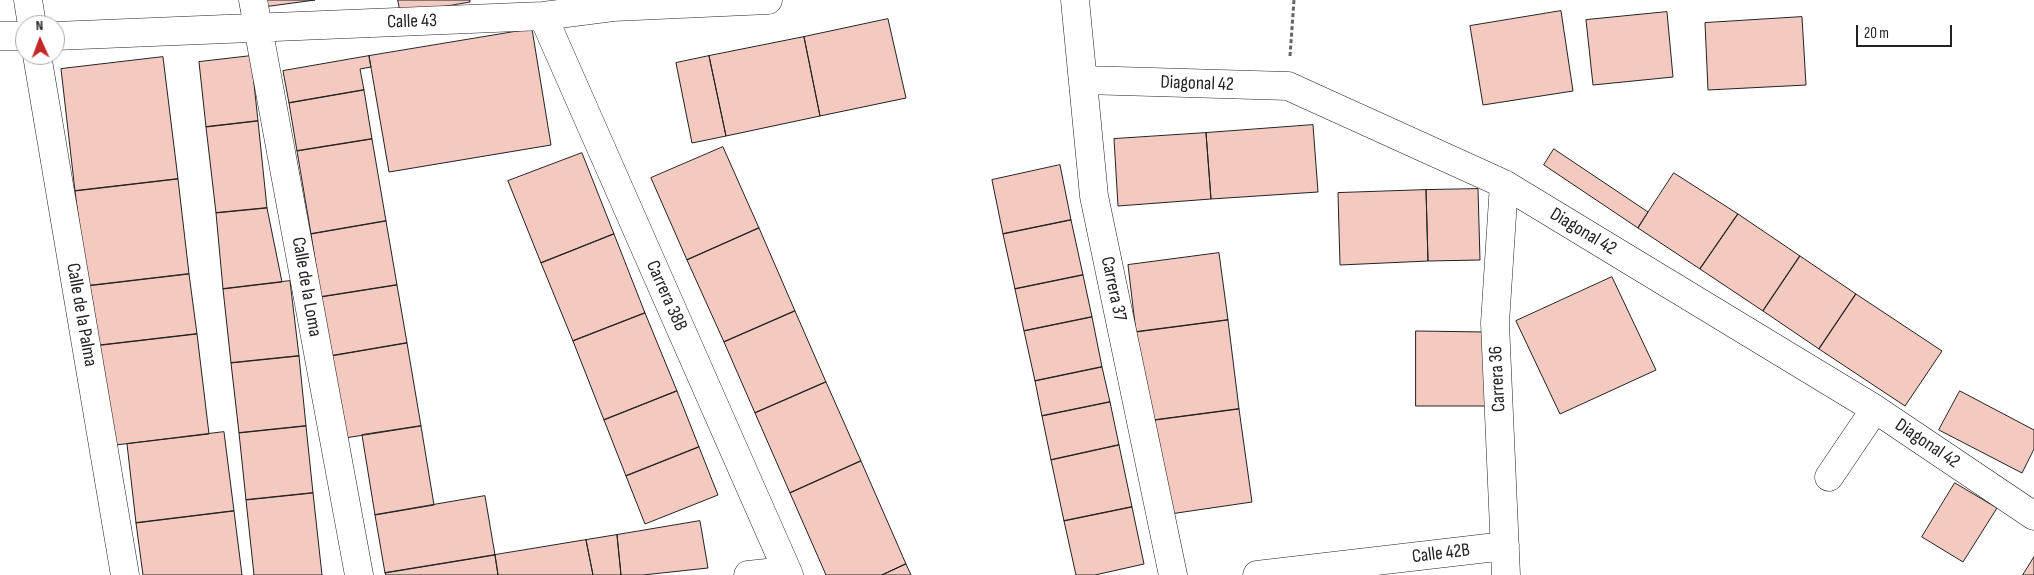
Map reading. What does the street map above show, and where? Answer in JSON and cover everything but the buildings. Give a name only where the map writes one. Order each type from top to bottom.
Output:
[{"type":"street","points":[[28,0],[30,15]]},
{"type":"street","name":"Calle de la Loma","points":[[253,0],[359,575]]},
{"type":"street","name":"Calle 43","points":[[65,36],[543,16],[612,3],[768,0]]},
{"type":"street","name":"Carrera 37","points":[[1075,0],[1094,196],[1173,575]]},
{"type":"street","name":"Carrera 38B","points":[[543,16],[788,573]]},
{"type":"street","points":[[0,36],[15,36]]},
{"type":"street","name":"Calle de la Palma","points":[[39,65],[124,575]]},
{"type":"street","name":"Diagonal 42","points":[[1084,80],[1288,86],[1504,184],[1875,410],[2034,516]]},
{"type":"street","name":"Carrera 36","points":[[1504,184],[1495,323],[1506,575]]},
{"type":"street","points":[[1828,477],[1875,410]]},
{"type":"street","name":"Calle 42B","points":[[1257,575],[1505,546]]},
{"type":"street","points":[[748,575],[788,573]]},
{"type":"path","points":[[1288,86],[1294,0]]}]
